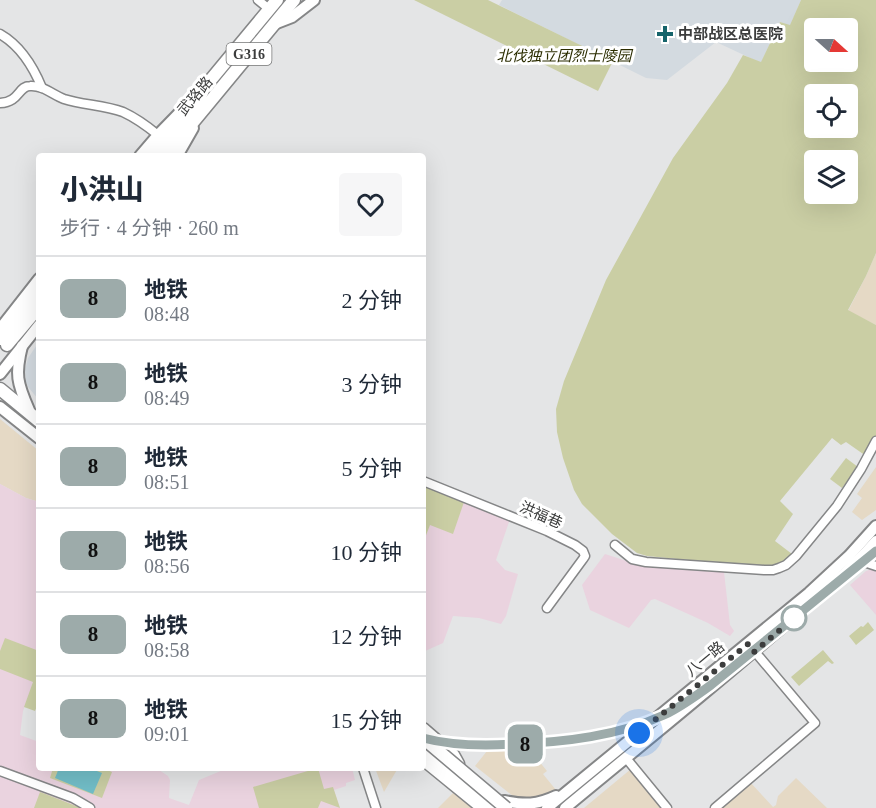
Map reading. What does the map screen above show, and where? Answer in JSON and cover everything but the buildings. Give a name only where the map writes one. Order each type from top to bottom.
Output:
[{"type":"highway","name":"武珞路","points":[[167,153],[294,0]]},
{"type":"highway","name":"武珞路","points":[[155,153],[273,4]]},
{"type":"highway","points":[[6,342],[36,297]]},
{"type":"highway","points":[[6,342],[36,310]]},
{"type":"highway","points":[[0,387],[36,417]]},
{"type":"highway","points":[[0,398],[36,428]]},
{"type":"highway","points":[[426,735],[453,754],[458,764]]},
{"type":"highway","points":[[426,735],[505,806]]},
{"type":"highway","points":[[426,749],[505,806]]},
{"type":"highway","points":[[426,761],[483,808]]},
{"type":"main road","points":[[274,24],[292,17],[314,0]]},
{"type":"main road","points":[[143,153],[204,88]]},
{"type":"main road","points":[[181,153],[204,108]]},
{"type":"main road","points":[[0,374],[6,342],[36,285]]},
{"type":"main road","points":[[29,410],[19,386],[18,367],[22,346],[36,329]]},
{"type":"main road","points":[[6,342],[22,346]]},
{"type":"main road","points":[[0,357],[6,359],[6,342]]},
{"type":"main road","points":[[0,387],[36,417]]},
{"type":"main road","points":[[0,407],[5,414],[36,436]]},
{"type":"main road","name":"八一路","points":[[565,808],[626,758],[751,648],[832,572],[876,526]]},
{"type":"main road","name":"八一路","points":[[547,808],[830,587],[876,545]]},
{"type":"main road","points":[[426,756],[487,808]]},
{"type":"main road","points":[[458,764],[505,806],[538,803],[556,796],[579,782]]},
{"type":"street","points":[[258,0],[273,4]]},
{"type":"street","points":[[0,34],[17,46],[32,65],[42,88]]},
{"type":"street","points":[[0,104],[15,99],[23,88],[29,86],[42,88],[53,95],[71,101],[123,112],[145,124],[158,135]]},
{"type":"street","points":[[615,544],[632,559],[646,562],[764,570],[779,568],[796,556],[837,506],[876,441]]},
{"type":"street","name":"洪福巷","points":[[426,482],[527,523],[583,551],[585,556],[547,608]]},
{"type":"street","points":[[858,560],[876,566]]},
{"type":"street","points":[[716,808],[815,723],[751,648]]},
{"type":"street","points":[[626,758],[667,808]]},
{"type":"street","points":[[0,771],[73,798],[90,808]]},
{"type":"street","points":[[364,771],[376,808]]},
{"type":"shaded area","name":"中部战区总医院","points":[[502,0],[801,0],[790,26],[780,22],[761,63],[716,42],[667,80],[646,78],[499,5]]},
{"type":"shaded area","points":[[876,253],[876,325],[848,311]]},
{"type":"shaded area","points":[[36,346],[36,396],[26,382],[25,370],[28,358]]},
{"type":"shaded area","points":[[0,419],[36,449],[36,501],[0,484]]},
{"type":"shaded area","points":[[876,467],[876,510],[862,520],[852,512],[862,498],[857,494]]},
{"type":"shaded area","points":[[0,484],[36,501],[36,675],[23,711],[20,735],[36,741],[36,771],[160,771],[170,780],[169,798],[189,805],[199,780],[221,771],[353,771],[355,780],[334,790],[340,808],[0,808]]},
{"type":"shaded area","points":[[426,486],[510,519],[496,560],[505,570],[518,574],[506,616],[501,624],[479,618],[453,616],[443,643],[426,651]]},
{"type":"shaded area","points":[[605,554],[636,564],[724,572],[730,625],[734,631],[730,636],[708,623],[655,599],[651,600],[629,628],[590,610],[582,585]]},
{"type":"shaded area","points":[[876,569],[876,615],[850,585],[866,571]]},
{"type":"shaded area","points":[[525,744],[547,771],[543,774],[556,790],[543,798],[526,799],[513,796],[475,766],[491,746]]},
{"type":"shaded area","points":[[631,769],[664,808],[584,808]]},
{"type":"shaded area","points":[[376,771],[396,771],[384,792]]},
{"type":"shaded area","points":[[796,778],[827,808],[720,808],[750,782],[773,807],[776,805],[778,796]]},
{"type":"shaded area","points":[[453,793],[473,808],[438,808]]},
{"type":"green space","name":"北伐独立团烈士陵园","points":[[414,0],[488,0],[613,61],[598,91]]},
{"type":"green space","points":[[801,0],[876,0],[876,253],[848,310],[876,325],[876,436],[866,456],[846,442],[841,445],[832,438],[780,501],[793,514],[775,541],[792,554],[781,563],[769,566],[647,556],[637,553],[612,534],[582,504],[574,490],[563,458],[557,432],[556,409],[564,381],[606,280],[673,158],[727,83],[743,55],[761,62],[780,22],[790,25]]},
{"type":"green space","points":[[846,458],[858,467],[842,488],[830,479]]},
{"type":"green space","points":[[426,486],[464,502],[453,534],[430,525],[426,535]]},
{"type":"green space","points":[[868,622],[874,630],[856,645],[849,636]]},
{"type":"green space","points":[[5,638],[36,650],[35,711],[24,707],[33,682],[0,669],[0,651]]},
{"type":"green space","points":[[823,650],[834,663],[828,661],[799,686],[791,677]]},
{"type":"green space","points":[[52,771],[112,772],[102,798],[50,778]]},
{"type":"green space","points":[[308,771],[319,771],[324,789],[333,787],[340,808],[321,801],[318,808],[259,808],[253,787]]},
{"type":"green space","points":[[40,792],[43,793],[81,808],[34,808]]},
{"type":"water","points":[[58,771],[102,773],[93,794],[55,778]]},
{"type":"metro line","name":"8","points":[[426,739],[476,745],[545,743],[604,734],[633,727],[664,715],[711,685],[876,551]]},
{"type":"place","name":"中部战区总医院","points":[[665,34]]},
{"type":"route","points":[[639,733],[748,644],[754,652],[800,613],[794,618]]}]
